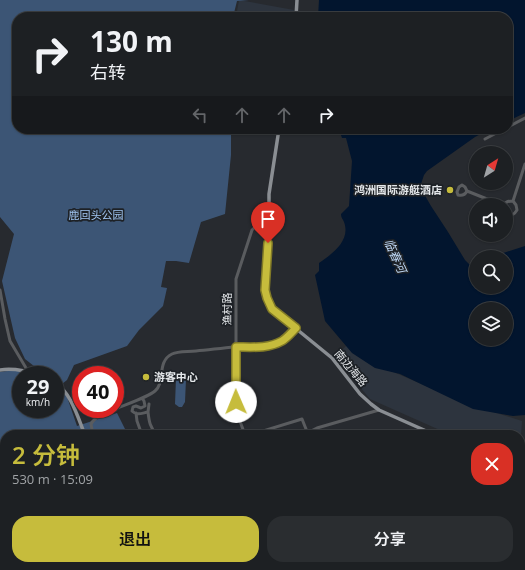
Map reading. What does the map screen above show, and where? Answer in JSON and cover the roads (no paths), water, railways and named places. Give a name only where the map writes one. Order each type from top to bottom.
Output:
[{"type":"main road","points":[[296,12],[297,0]]},
{"type":"main road","name":"南边海路","points":[[278,134],[268,215],[269,227],[265,290],[272,309],[332,358],[360,394],[379,410],[423,430]]},
{"type":"main road","points":[[0,370],[12,370]]},
{"type":"main road","points":[[64,390],[68,395],[83,430]]},
{"type":"street","points":[[513,124],[525,118]]},
{"type":"street","points":[[485,139],[494,134]]},
{"type":"street","points":[[513,215],[517,210],[516,204],[513,202],[525,164]]},
{"type":"street","points":[[468,191],[486,198]]},
{"type":"street","name":"渔村路","points":[[243,430],[237,413],[236,402],[236,279],[252,230],[268,215]]},
{"type":"street","points":[[0,290],[10,341],[25,366]]},
{"type":"street","points":[[92,430],[91,426],[93,420],[107,412],[156,391],[160,381],[162,365],[172,354],[212,348],[263,346],[274,344],[282,341],[296,328]]},
{"type":"street","points":[[142,398],[145,406],[141,408],[136,406],[133,407],[132,411],[140,414],[148,412]]},
{"type":"street","points":[[149,404],[148,412],[153,430]]},
{"type":"street","points":[[313,430],[379,410]]},
{"type":"street","points":[[136,413],[140,430]]},
{"type":"street","points":[[266,430],[302,419],[306,430]]},
{"type":"water","points":[[319,0],[525,0],[525,113],[513,119],[513,12],[318,12]]},
{"type":"water","name":"临春河","points":[[341,134],[481,134],[427,171],[420,187],[465,260],[469,264],[469,294],[513,294],[513,250],[525,246],[525,415],[513,416],[473,409],[400,374],[375,368],[352,353],[325,321],[315,275],[319,271],[319,263],[339,246],[345,235],[344,222],[341,214],[349,206],[352,161],[346,138],[342,138]]},
{"type":"place","name":"鸿洲国际游艇酒店","points":[[450,190]]},
{"type":"place","name":"游客中心","points":[[146,377]]},
{"type":"park label","name":"鹿回头公园","points":[[96,215]]}]
